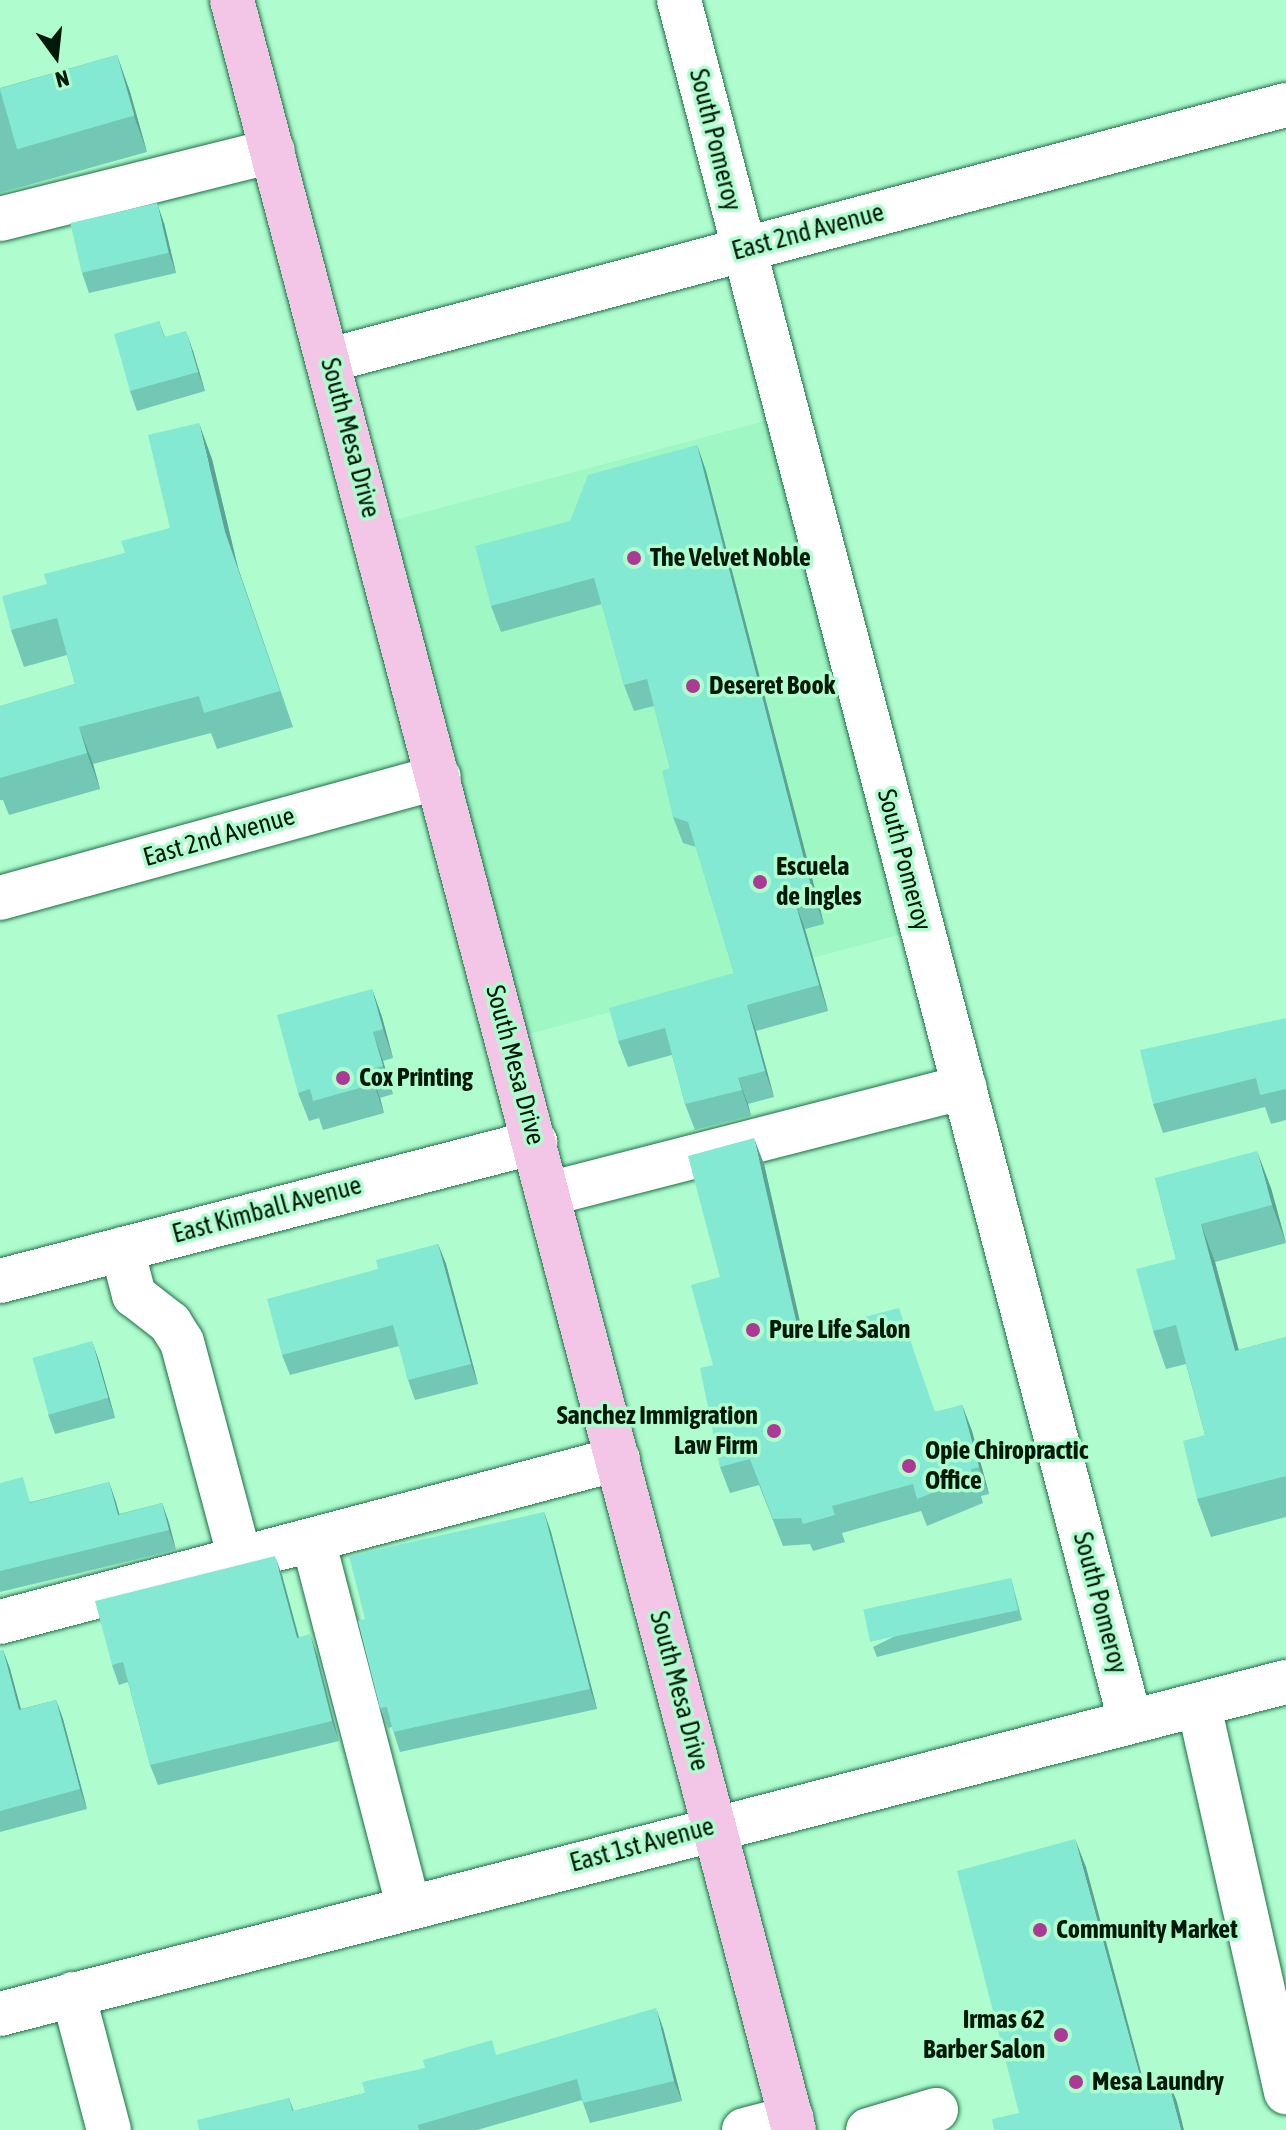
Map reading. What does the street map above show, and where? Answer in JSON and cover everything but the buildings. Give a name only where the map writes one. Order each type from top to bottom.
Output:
[{"type":"main road","name":"South Mesa Drive","points":[[232,0],[330,360],[793,2124]]},
{"type":"street","name":"South Pomeroy","points":[[679,0],[1130,1720]]},
{"type":"street","name":"East 2nd Avenue","points":[[330,360],[1286,105]]},
{"type":"street","points":[[0,219],[273,151]]},
{"type":"street","name":"East 2nd Avenue","points":[[0,898],[439,777]]},
{"type":"street","points":[[548,1194],[964,1087]]},
{"type":"street","name":"East Kimball Avenue","points":[[0,1281],[535,1142]]},
{"type":"street","points":[[122,1249],[134,1295],[170,1323],[182,1342],[240,1559]]},
{"type":"street","points":[[0,1622],[618,1459]]},
{"type":"street","points":[[313,1540],[408,1906]]},
{"type":"street","name":"East 1st Avenue","points":[[0,2014],[714,1826],[1286,1682]]},
{"type":"street","points":[[1199,1706],[1286,2092]]},
{"type":"street","points":[[73,1994],[109,2130]]},
{"type":"street","points":[[868,2130],[936,2110]]},
{"type":"street","points":[[744,2130],[793,2124]]},
{"type":"shaded area","points":[[787,415],[924,928],[511,1039],[374,526]]},
{"type":"place","name":"The Velvet Noble","points":[[634,558]]},
{"type":"place","name":"Deseret Book","points":[[693,686]]},
{"type":"place","name":"Escuela de Ingles","points":[[760,882]]},
{"type":"place","name":"Cox Printing","points":[[343,1078]]},
{"type":"place","name":"Pure Life Salon","points":[[753,1330]]},
{"type":"place","name":"Sanchez Immigration Law Firm","points":[[774,1431]]},
{"type":"place","name":"Opie Chiropractic Office","points":[[909,1466]]},
{"type":"place","name":"Community Market","points":[[1040,1930]]},
{"type":"place","name":"Irmas 62 Barber Salon","points":[[1061,2035]]},
{"type":"place","name":"Mesa Laundry","points":[[1076,2082]]}]
